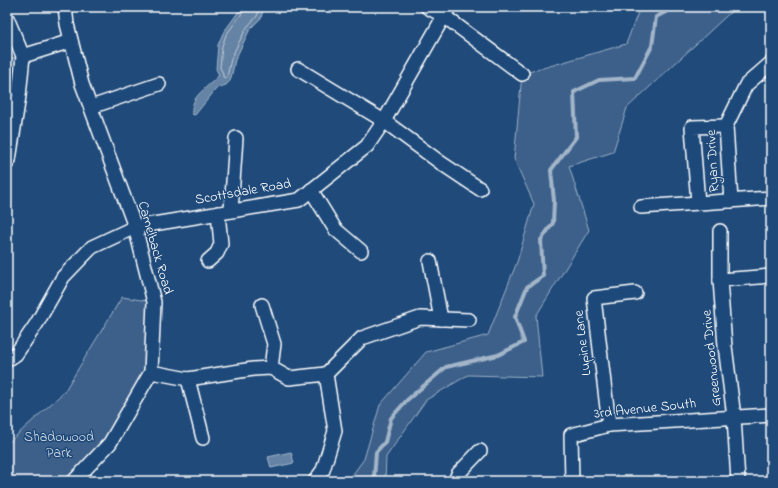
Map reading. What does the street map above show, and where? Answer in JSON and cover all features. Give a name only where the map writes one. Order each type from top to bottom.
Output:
[{"type":"street","name":"Camelback Road","points":[[65,7],[67,24],[82,84],[135,227],[154,302],[151,372],[110,443],[74,481]]},
{"type":"street","points":[[427,7],[446,12],[522,74]]},
{"type":"street","name":"Scottsdale Road","points":[[7,360],[16,354],[63,277],[92,247],[135,227],[299,200],[367,146],[384,121],[446,12]]},
{"type":"street","points":[[7,18],[23,56],[20,96],[8,161]]},
{"type":"street","points":[[23,56],[71,40]]},
{"type":"street","name":"Ryan Drive","points":[[731,201],[726,126],[746,86],[771,63]]},
{"type":"street","points":[[298,69],[384,121],[440,163],[480,189]]},
{"type":"street","points":[[91,107],[159,84]]},
{"type":"street","points":[[698,203],[692,127],[726,126]]},
{"type":"street","points":[[231,211],[236,138]]},
{"type":"street","points":[[311,190],[335,229],[361,251]]},
{"type":"street","points":[[641,207],[771,198]]},
{"type":"street","points":[[208,260],[217,253],[221,244],[218,213]]},
{"type":"street","name":"Greenwood Drive","points":[[720,231],[720,280],[725,346],[734,417],[738,481]]},
{"type":"street","points":[[430,261],[441,319]]},
{"type":"street","points":[[720,280],[771,276]]},
{"type":"street","name":"Lupine Lane","points":[[609,425],[594,298],[634,293]]},
{"type":"street","points":[[262,305],[274,344],[271,368]]},
{"type":"street","points":[[151,372],[188,379],[253,368],[271,368],[289,378],[326,374],[362,338],[420,318],[469,320]]},
{"type":"street","points":[[315,481],[323,470],[335,432],[326,374]]},
{"type":"street","points":[[188,379],[203,438]]},
{"type":"street","name":"3rd Avenue South","points":[[572,481],[571,435],[609,425],[771,415]]},
{"type":"street","points":[[456,481],[458,474],[480,452]]},
{"type":"green space","points":[[640,7],[736,7],[627,108],[613,152],[569,166],[589,230],[536,316],[542,377],[468,375],[426,400],[386,457],[385,481],[348,481],[364,459],[380,405],[426,352],[488,335],[517,262],[534,204],[514,159],[522,74],[626,44]]},
{"type":"green space","points":[[23,56],[19,96],[7,96],[7,59]]},
{"type":"green space","name":"Shadowood Park","points":[[122,297],[154,302],[151,372],[110,443],[74,481],[7,481],[7,444],[64,392]]},
{"type":"water","points":[[242,7],[264,7],[261,18],[250,29],[235,60],[230,81],[226,85],[217,88],[195,115],[192,114],[192,107],[197,97],[219,75],[216,69],[218,45],[223,33]]},
{"type":"water","points":[[291,452],[294,463],[271,468],[268,457]]},
{"type":"waterway","points":[[371,481],[374,478],[376,452],[385,442],[391,418],[407,400],[446,367],[498,355],[524,342],[515,317],[527,287],[543,276],[541,240],[553,223],[554,201],[551,170],[576,137],[574,92],[599,80],[635,78],[652,46],[656,17],[675,7]]}]
